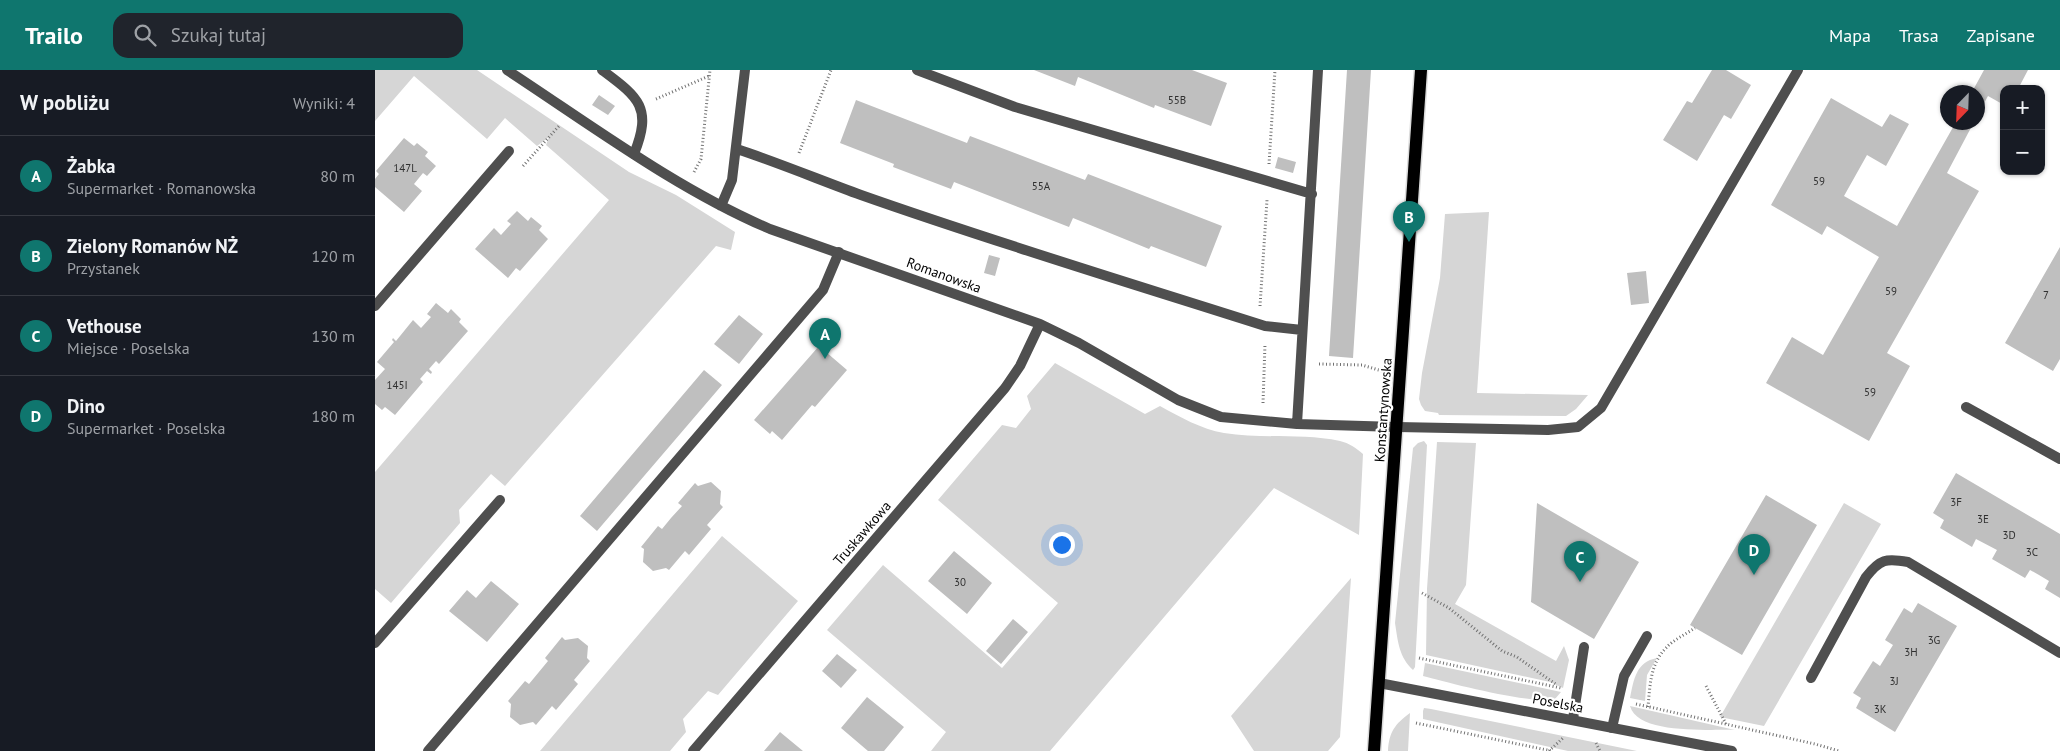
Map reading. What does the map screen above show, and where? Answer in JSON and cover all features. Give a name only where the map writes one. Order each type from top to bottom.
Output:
[{"type":"main road","name":"Konstantynowska","points":[[1374,751],[1421,70]]},
{"type":"street","name":"Romanowska","points":[[507,70],[634,154],[721,206],[770,229],[1040,324],[1079,343],[1178,400],[1200,410],[1221,417],[1297,424],[1548,430],[1578,427],[1601,408],[1798,70]]},
{"type":"street","points":[[602,70],[629,90],[639,105],[643,119],[640,139],[634,154]]},
{"type":"street","points":[[721,206],[732,180],[745,70]]},
{"type":"street","points":[[917,70],[1015,107],[1311,194]]},
{"type":"street","points":[[1297,424],[1318,70]]},
{"type":"street","points":[[737,149],[879,201],[1265,326],[1302,330]]},
{"type":"street","points":[[375,306],[509,151]]},
{"type":"street","points":[[428,751],[823,290],[839,252]]},
{"type":"street","name":"Truskawkowa","points":[[693,751],[1005,388],[1020,366],[1040,324]]},
{"type":"street","points":[[1966,407],[2060,459]]},
{"type":"street","points":[[375,643],[500,500]]},
{"type":"street","points":[[1811,678],[1866,577],[1876,564],[1891,559],[1908,562],[2060,653]]},
{"type":"street","points":[[1613,728],[1624,676],[1647,636]]},
{"type":"street","points":[[1573,719],[1584,647]]},
{"type":"street","name":"Poselska","points":[[1379,683],[1732,751]]},
{"type":"path","points":[[687,186],[701,159],[710,70]]},
{"type":"path","points":[[793,168],[831,70]]},
{"type":"path","points":[[1262,421],[1265,326],[1260,310],[1275,70]]},
{"type":"path","points":[[629,90],[657,100],[710,76]]},
{"type":"path","points":[[1300,363],[1362,365],[1385,372]]},
{"type":"path","points":[[1423,593],[1449,608],[1502,651],[1517,657],[1550,682],[1563,688]]},
{"type":"path","points":[[1648,707],[1651,676],[1659,657],[1666,647],[1695,628]]},
{"type":"path","points":[[1706,686],[1726,724]]},
{"type":"path","points":[[1417,723],[1550,751],[1565,736]]},
{"type":"path","points":[[1596,742],[1600,751]]},
{"type":"shaded area","points":[[375,70],[477,70],[629,172],[676,195],[735,232],[731,250],[716,246],[505,486],[491,474],[459,510],[460,523],[391,603],[375,589],[375,472],[609,200],[546,145],[549,137],[537,146],[505,118],[487,139],[414,76],[375,121]]},
{"type":"shaded area","points":[[1489,212],[1477,393],[1588,395],[1576,409],[1566,416],[1439,415],[1438,413],[1425,411],[1421,405],[1419,399],[1422,373],[1440,278],[1445,214]]},
{"type":"shaded area","points":[[1055,363],[1145,414],[1160,406],[1199,426],[1224,433],[1326,439],[1343,442],[1352,446],[1363,454],[1359,535],[1274,488],[1050,751],[931,751],[946,732],[827,630],[883,565],[1002,668],[1058,603],[938,500],[1002,425],[1016,428],[1031,409],[1027,396]]},
{"type":"shaded area","points":[[1424,441],[1427,445],[1415,667],[1413,670],[1402,654],[1395,623],[1413,448],[1418,443]]},
{"type":"shaded area","points":[[1437,442],[1476,443],[1466,585],[1455,604],[1556,661],[1564,646],[1569,660],[1563,688],[1550,682],[1426,655],[1427,589]]},
{"type":"shaded area","points":[[1844,503],[1881,524],[1764,726],[1720,717]]},
{"type":"shaded area","points":[[722,536],[798,601],[718,695],[708,691],[683,719],[686,732],[670,751],[540,751]]},
{"type":"shaded area","points":[[1351,578],[1340,737],[1328,751],[1254,751],[1231,716]]},
{"type":"shaded area","points":[[1657,658],[1647,675],[1645,701],[1630,698],[1640,667],[1644,663]]},
{"type":"shaded area","points":[[1425,663],[1561,692],[1555,699],[1544,700],[1491,692],[1423,676]]},
{"type":"shaded area","points":[[1630,706],[1735,730],[1693,730],[1660,726],[1646,722],[1636,715]]},
{"type":"shaded area","points":[[1424,708],[1637,751],[1568,751],[1423,719]]},
{"type":"shaded area","points":[[1410,713],[1408,751],[1388,751],[1391,734],[1400,721]]},
{"type":"building","points":[[1034,70],[1192,70],[1227,83],[1211,126],[1155,105],[1154,108],[1078,77],[1075,86]]},
{"type":"building","points":[[1347,70],[1371,70],[1353,358],[1329,356]]},
{"type":"building","points":[[1712,70],[1726,70],[1751,85],[1731,119],[1724,115],[1697,161],[1663,140],[1687,101],[1692,103]]},
{"type":"building","points":[[1984,70],[2028,70],[2020,85],[2000,85],[2000,103],[1988,96],[1985,101],[1985,85],[1976,85]]},
{"type":"building","points":[[599,95],[615,106],[608,115],[592,105]]},
{"type":"building","points":[[1831,98],[1882,127],[1890,114],[1909,124],[1886,166],[1867,155],[1844,196],[1897,226],[1951,130],[1970,130],[1947,173],[1979,191],[1887,353],[1910,366],[1869,441],[1766,383],[1792,337],[1823,355],[1879,257],[1827,226],[1822,235],[1771,205]]},
{"type":"building","points":[[856,100],[967,143],[970,136],[1085,180],[1088,174],[1222,226],[1206,267],[1151,246],[1149,249],[1073,218],[1069,227],[954,182],[951,189],[893,167],[894,164],[840,143]]},
{"type":"building","points":[[404,138],[414,146],[417,143],[428,152],[425,156],[436,166],[427,176],[423,173],[414,184],[422,191],[404,212],[375,187],[375,179],[379,174],[376,171]]},
{"type":"building","points":[[1278,157],[1296,162],[1293,173],[1275,168]]},
{"type":"building","points":[[517,211],[528,221],[531,217],[542,226],[539,230],[548,239],[520,271],[516,268],[508,278],[475,249],[494,228],[501,235],[511,224],[507,221]]},
{"type":"building","points":[[2060,247],[2060,359],[2053,371],[2005,343]]},
{"type":"building","points":[[989,255],[1000,258],[995,276],[984,273]]},
{"type":"building","points":[[1646,271],[1649,303],[1631,305],[1627,273]]},
{"type":"building","points":[[436,303],[448,313],[451,309],[461,319],[459,322],[468,331],[439,364],[436,361],[429,369],[432,372],[431,374],[427,371],[420,379],[423,382],[395,415],[385,407],[382,410],[375,404],[375,380],[385,369],[377,362],[394,342],[393,338],[396,341],[413,320],[421,328],[431,317],[427,314]]},
{"type":"building","points":[[739,315],[763,334],[739,364],[714,344]]},
{"type":"building","points":[[819,346],[847,370],[815,407],[812,405],[782,440],[772,431],[770,434],[754,420]]},
{"type":"building","points":[[704,370],[722,385],[597,531],[580,516]]},
{"type":"building","points":[[1956,473],[2060,534],[2060,598],[2045,589],[2049,581],[2039,575],[2030,570],[2025,578],[1992,559],[1997,550],[1976,539],[1972,547],[1940,528],[1944,520],[1933,513]]},
{"type":"building","points":[[711,482],[721,491],[720,504],[723,507],[707,525],[711,529],[689,555],[685,551],[669,570],[666,568],[653,571],[643,562],[644,549],[641,547],[658,526],[662,529],[682,506],[678,503],[695,483],[698,486]]},
{"type":"building","points":[[1766,495],[1817,525],[1742,655],[1690,625]]},
{"type":"building","points":[[1537,503],[1639,562],[1594,639],[1531,602]]},
{"type":"building","points":[[954,551],[992,583],[967,614],[928,581]]},
{"type":"building","points":[[491,581],[519,604],[487,642],[449,611],[467,590],[476,598]]},
{"type":"building","points":[[1918,603],[1957,626],[1895,732],[1856,708],[1861,698],[1853,693],[1873,661],[1880,666],[1893,645],[1885,640],[1904,608],[1912,613]]},
{"type":"building","points":[[1013,619],[1028,632],[1001,664],[986,651]]},
{"type":"building","points":[[562,637],[565,640],[578,638],[588,646],[587,658],[590,661],[574,680],[578,684],[556,710],[552,706],[536,725],[533,722],[520,725],[510,717],[511,704],[508,701],[525,681],[529,684],[548,661],[545,658]]},
{"type":"building","points":[[837,654],[857,670],[841,688],[822,671]]},
{"type":"building","points":[[867,697],[904,727],[884,751],[868,751],[841,728]]},
{"type":"building","points":[[780,732],[803,751],[764,751]]},
{"type":"place","name":"Zielony Romanów NŻ","points":[[1409,242]]},
{"type":"place","name":"Żabka","points":[[825,359]]},
{"type":"place","name":"Dino","points":[[1754,575]]},
{"type":"place","name":"Vethouse","points":[[1580,582]]}]
